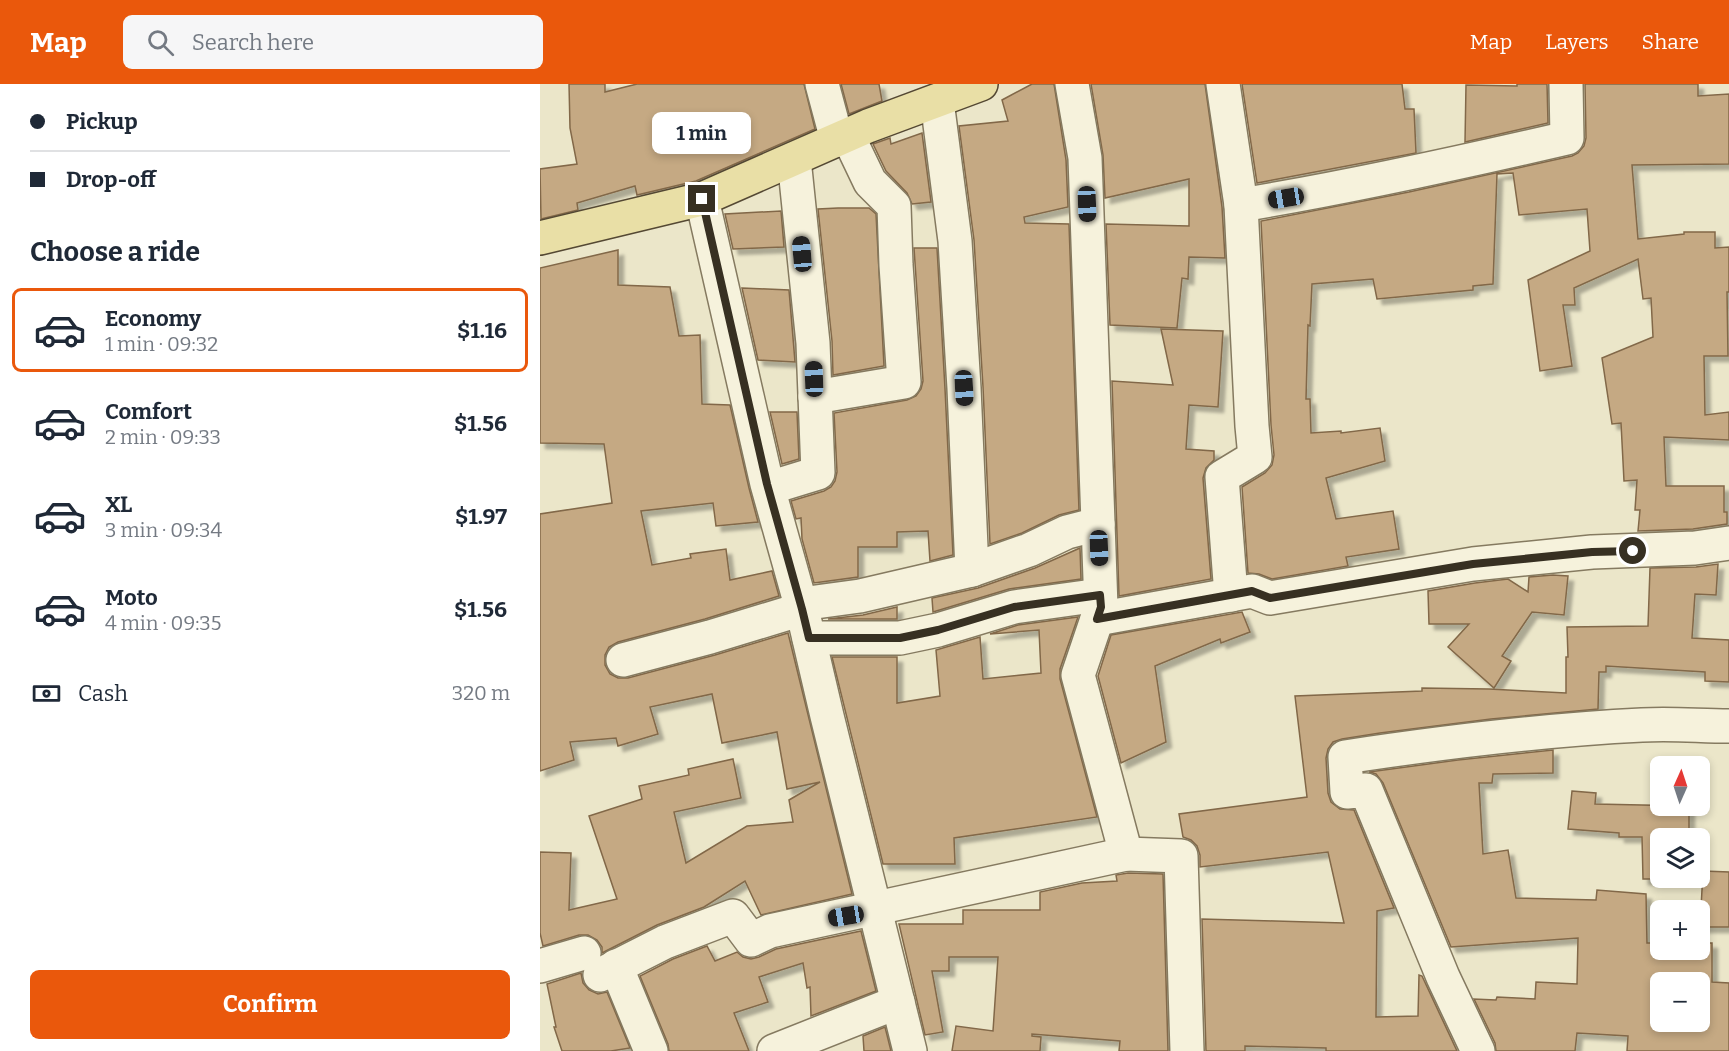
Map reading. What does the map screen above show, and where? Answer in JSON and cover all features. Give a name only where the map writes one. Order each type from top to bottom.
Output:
[{"type":"main road","points":[[540,238],[702,199],[868,126],[981,84]]},
{"type":"street","points":[[815,397],[904,382],[894,206],[870,182],[843,138],[822,84]]},
{"type":"street","points":[[1072,84],[1085,158],[1099,607],[1078,675],[1126,854]]},
{"type":"street","points":[[1223,84],[1241,206],[1255,457],[1222,477],[1231,595]]},
{"type":"street","points":[[1241,206],[1456,164],[1567,138],[1566,84]]},
{"type":"street","points":[[936,101],[955,241],[972,570]]},
{"type":"street","points":[[768,488],[818,473],[813,343],[802,254],[794,159]]},
{"type":"street","points":[[702,199],[768,488],[804,617],[910,1051]]},
{"type":"street","points":[[623,660],[711,637],[804,617],[860,596],[972,570],[1029,550],[1067,532],[1098,524]]},
{"type":"street","points":[[804,617],[900,638],[938,630],[1014,607],[1099,607],[1252,591],[1270,598],[1473,564],[1592,552],[1695,548],[1729,543]]},
{"type":"street","points":[[1478,1051],[1443,977],[1365,790],[1347,792],[1345,757],[1427,744],[1644,724],[1729,726]]},
{"type":"street","points":[[540,966],[600,965],[733,916],[751,939],[770,931],[1126,854],[1181,856],[1187,1051]]},
{"type":"street","points":[[600,965],[651,1051]]},
{"type":"street","points":[[774,1051],[898,1002]]},
{"type":"building","points":[[569,84],[605,84],[605,92],[637,84],[804,84],[815,129],[696,181],[637,195],[635,186],[577,203],[578,210],[541,219],[540,169],[577,164],[570,128]]},
{"type":"building","points":[[841,84],[879,84],[882,101],[849,114]]},
{"type":"building","points":[[1032,84],[1054,84],[1066,160],[1068,207],[1024,217],[1025,223],[1069,224],[1079,510],[1059,515],[1022,533],[990,544],[974,240],[959,126],[1008,121],[1002,100]]},
{"type":"building","points":[[1091,84],[1205,84],[1222,207],[1225,258],[1189,257],[1188,279],[1182,278],[1177,328],[1110,325],[1106,224],[1189,226],[1189,179],[1105,198],[1103,155]]},
{"type":"building","points":[[1242,84],[1402,84],[1405,109],[1414,109],[1416,153],[1257,183]]},
{"type":"building","points":[[1517,84],[1547,84],[1548,123],[1465,142],[1466,85],[1517,86]]},
{"type":"building","points":[[1585,84],[1698,84],[1698,96],[1729,94],[1729,164],[1632,165],[1638,239],[1684,234],[1684,232],[1715,232],[1715,248],[1729,247],[1728,356],[1704,356],[1705,415],[1729,412],[1729,440],[1664,437],[1666,486],[1724,486],[1724,512],[1727,512],[1727,524],[1693,529],[1638,531],[1640,510],[1635,510],[1637,480],[1624,481],[1621,423],[1612,424],[1602,358],[1653,337],[1651,298],[1643,299],[1638,259],[1574,288],[1575,305],[1563,305],[1572,366],[1540,371],[1528,280],[1590,251],[1587,209],[1519,215],[1513,173],[1497,174],[1493,284],[1473,286],[1473,290],[1377,299],[1373,279],[1312,284],[1310,326],[1308,325],[1306,399],[1310,399],[1311,433],[1341,431],[1341,433],[1380,428],[1385,461],[1326,478],[1336,519],[1393,511],[1399,549],[1346,557],[1348,566],[1272,579],[1248,573],[1242,487],[1265,473],[1272,465],[1274,455],[1261,221],[1409,192],[1572,156],[1584,146],[1586,138]]},
{"type":"building","points":[[922,133],[931,202],[912,204],[907,193],[886,171],[873,144],[890,138],[891,144]]},
{"type":"building","points":[[869,208],[876,214],[884,366],[833,375],[832,341],[818,209]]},
{"type":"building","points":[[781,211],[784,247],[733,249],[725,214]]},
{"type":"building","points":[[914,248],[937,248],[953,555],[930,561],[928,531],[897,532],[897,547],[858,547],[858,577],[814,583],[802,539],[801,518],[796,519],[791,501],[824,491],[835,481],[837,472],[834,413],[907,400],[916,396],[921,389],[923,381]]},
{"type":"building","points":[[618,250],[618,285],[670,287],[679,336],[700,335],[702,404],[730,405],[758,522],[716,526],[713,503],[641,511],[652,565],[691,558],[690,554],[726,549],[730,580],[772,571],[779,596],[618,642],[609,647],[605,655],[605,665],[610,674],[618,678],[628,678],[788,633],[852,894],[761,915],[745,881],[704,907],[657,925],[602,953],[602,947],[597,940],[588,935],[579,935],[543,946],[540,933],[540,852],[571,853],[569,910],[617,899],[589,816],[642,799],[639,786],[689,775],[688,769],[733,759],[741,798],[674,812],[686,863],[747,826],[793,822],[789,800],[820,782],[787,789],[777,732],[722,743],[712,694],[650,707],[658,734],[618,746],[616,738],[570,742],[574,760],[540,771],[540,514],[612,503],[604,444],[540,443],[540,268]]},
{"type":"building","points":[[742,288],[789,290],[795,362],[758,360]]},
{"type":"building","points":[[1161,329],[1223,331],[1218,407],[1189,405],[1186,449],[1214,451],[1214,460],[1206,468],[1203,478],[1211,579],[1119,596],[1112,381],[1173,385]]},
{"type":"building","points":[[770,412],[797,412],[799,459],[782,464]]},
{"type":"building","points":[[1080,548],[1081,579],[1009,589],[933,612],[932,598],[978,588],[1035,568]]},
{"type":"building","points":[[1718,564],[1716,595],[1695,594],[1692,638],[1729,640],[1729,682],[1705,681],[1705,672],[1606,666],[1606,672],[1599,672],[1598,709],[1380,733],[1342,739],[1333,742],[1328,749],[1326,758],[1328,793],[1331,802],[1340,809],[1354,810],[1394,908],[1377,911],[1376,1017],[1418,1016],[1419,975],[1422,976],[1457,1051],[1326,1051],[1326,1048],[1245,1046],[1245,1051],[1206,1051],[1202,919],[1344,923],[1328,852],[1200,867],[1197,846],[1191,840],[1183,837],[1179,814],[1307,797],[1295,696],[1422,691],[1422,688],[1566,693],[1567,627],[1648,626],[1650,568]]},
{"type":"building","points":[[1568,576],[1564,615],[1532,612],[1502,656],[1511,661],[1494,688],[1448,647],[1469,624],[1429,624],[1428,591],[1508,579],[1528,592],[1529,577]]},
{"type":"building","points":[[897,607],[897,619],[828,619],[863,615]]},
{"type":"building","points":[[1242,612],[1250,632],[1221,643],[1220,639],[1155,666],[1166,742],[1121,763],[1098,676],[1111,635]]},
{"type":"building","points":[[1078,617],[1060,669],[1060,679],[1097,817],[954,838],[955,864],[883,864],[832,657],[897,657],[897,703],[940,696],[936,650],[980,637],[983,679],[1041,673],[1039,630],[990,634],[1018,625]]},
{"type":"building","points":[[1553,750],[1553,773],[1493,774],[1492,783],[1479,783],[1483,854],[1508,850],[1516,898],[1596,900],[1597,890],[1646,894],[1647,943],[1650,943],[1650,960],[1710,960],[1710,943],[1712,943],[1712,982],[1729,983],[1729,1051],[1627,1051],[1628,1036],[1577,1033],[1575,1051],[1496,1051],[1495,1043],[1474,999],[1496,1000],[1497,997],[1535,999],[1536,982],[1577,984],[1578,938],[1451,947],[1383,783],[1376,774],[1369,772]]},
{"type":"building","points":[[1572,791],[1596,793],[1595,804],[1650,805],[1650,816],[1689,816],[1689,828],[1650,828],[1650,879],[1643,879],[1642,837],[1619,837],[1619,833],[1568,829]]},
{"type":"building","points":[[1710,871],[1729,872],[1729,927],[1710,927],[1710,900],[1701,900],[1702,888],[1710,888]]},
{"type":"building","points":[[1163,874],[1168,1051],[1119,1051],[1120,1041],[1032,1034],[1032,1036],[1041,1037],[1040,1051],[952,1051],[956,1026],[993,1031],[998,957],[949,957],[949,971],[932,971],[943,1032],[925,1035],[899,924],[963,924],[963,910],[1040,910],[1040,892],[1082,883],[1117,881],[1116,875]]},
{"type":"building","points":[[861,931],[876,991],[811,1016],[810,987],[807,988],[803,963],[759,977],[768,1002],[734,1013],[749,1051],[669,1051],[640,976],[673,959],[707,946],[715,961],[737,952],[751,959],[776,949]]},
{"type":"building","points":[[581,973],[583,983],[589,990],[598,994],[607,992],[630,1048],[611,1051],[562,1051],[554,1027],[556,1027],[547,984]]},
{"type":"building","points":[[885,1027],[891,1051],[864,1051],[863,1036]]},
{"type":"route","points":[[702,199],[767,484],[809,638],[900,638],[938,630],[1014,607],[1100,595],[1101,607],[1097,619],[1252,591],[1270,598],[1473,564],[1592,552],[1633,551]]}]
